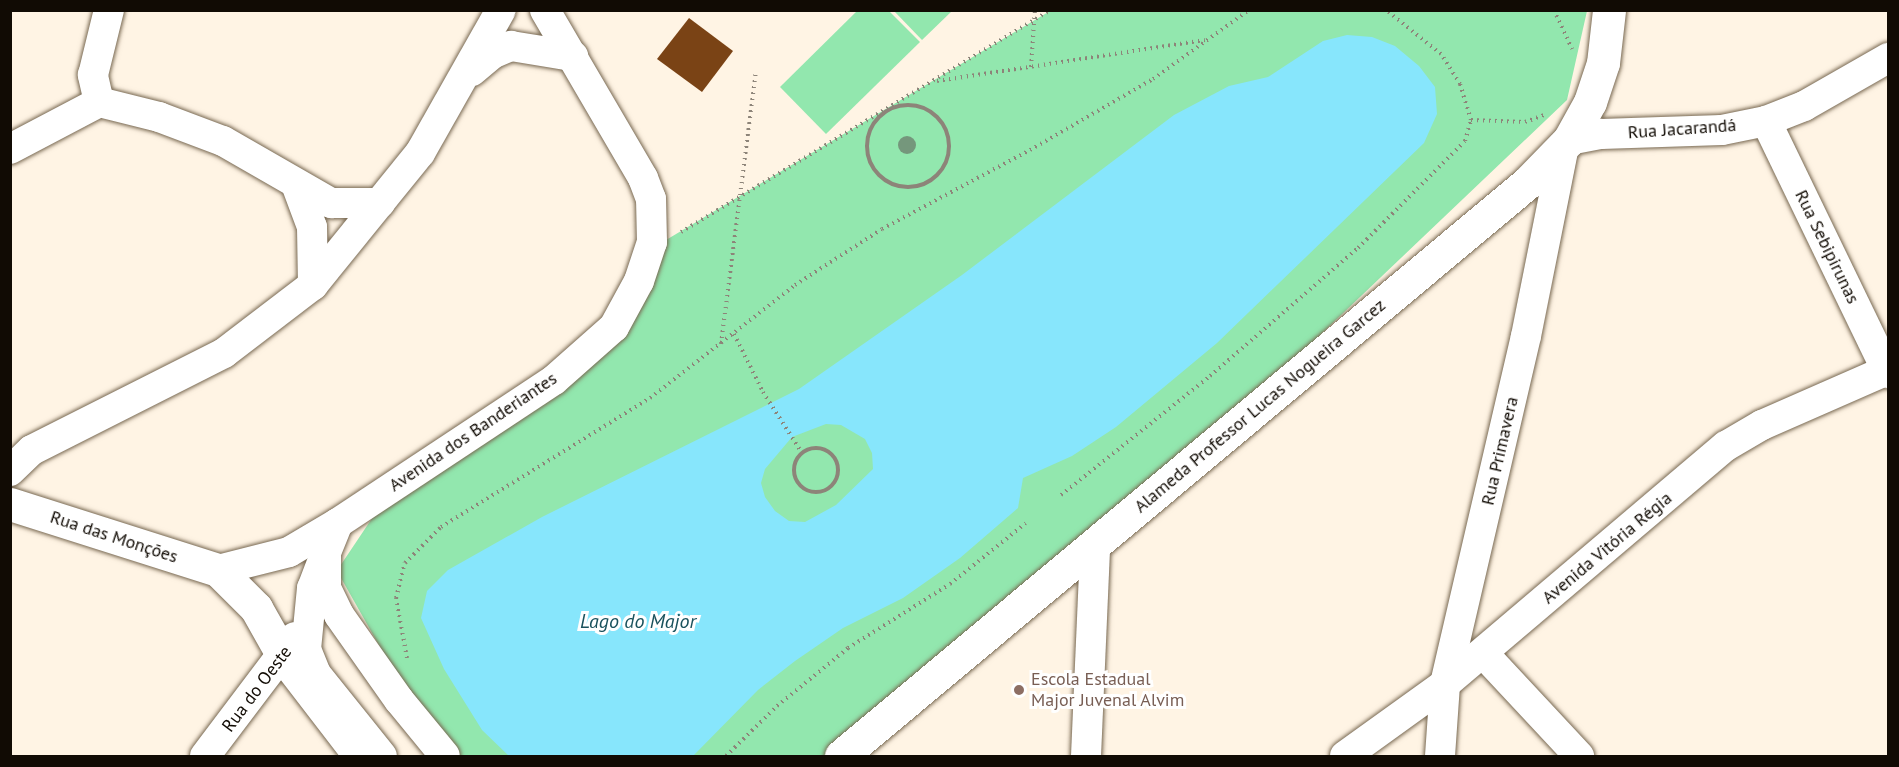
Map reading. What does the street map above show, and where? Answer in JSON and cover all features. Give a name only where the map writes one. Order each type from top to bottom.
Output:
[{"type":"main road","name":"Alameda Professor Lucas Nogueira Garcez","points":[[841,756],[1527,183],[1567,142],[1590,102],[1603,63],[1609,10]]},
{"type":"main road","name":"Rua das Monções","points":[[10,504],[218,570]]},
{"type":"main road","points":[[218,570],[256,608],[283,656],[360,756]]},
{"type":"street","points":[[99,102],[93,75],[109,10]]},
{"type":"street","points":[[10,471],[32,450],[224,352],[313,285],[420,153],[467,75],[501,10]]},
{"type":"street","name":"Avenida dos Banderiantes","points":[[218,570],[290,552],[339,523],[554,380],[614,327],[639,281],[652,242],[651,199],[643,178],[545,10]]},
{"type":"street","points":[[467,75],[492,54],[511,46],[573,56]]},
{"type":"street","name":"Rua Jacarandá","points":[[1567,142],[1601,134],[1722,130],[1766,121],[1804,106],[1888,58]]},
{"type":"street","points":[[10,149],[99,102],[159,117],[223,141],[331,203],[380,203]]},
{"type":"street","name":"Rua Sebipirunas","points":[[1766,121],[1888,371]]},
{"type":"street","name":"Rua Primavera","points":[[1440,756],[1445,684],[1526,336],[1567,142]]},
{"type":"street","points":[[296,184],[312,226],[313,285]]},
{"type":"street","name":"Avenida Vitória Régia","points":[[1345,756],[1445,684],[1726,446],[1762,425],[1888,371]]},
{"type":"street","points":[[339,523],[312,588],[307,619],[306,649],[316,674],[382,756]]},
{"type":"street","points":[[1086,756],[1095,546]]},
{"type":"street","points":[[326,552],[326,588],[339,615],[399,700],[445,756]]},
{"type":"street","name":"Rua do Oeste","points":[[205,756],[283,656],[307,619]]},
{"type":"street","points":[[1483,653],[1580,756]]},
{"type":"path","points":[[1030,67],[1035,10]]},
{"type":"path","points":[[671,239],[1051,10]]},
{"type":"path","points":[[411,665],[406,656],[396,598],[405,563],[441,527],[650,398],[795,285],[882,229],[1030,150],[1152,79],[1249,10]]},
{"type":"path","points":[[1061,495],[1210,376],[1358,248],[1448,161],[1465,141],[1471,120],[1460,84],[1441,54],[1386,10]]},
{"type":"path","points":[[1554,10],[1574,53]]},
{"type":"path","points":[[933,82],[1207,40]]},
{"type":"path","points":[[721,344],[756,71]]},
{"type":"path","points":[[911,105],[924,108],[943,125],[949,150],[939,174],[928,182],[915,186],[887,182],[869,161],[869,133],[886,110],[911,105]]},
{"type":"path","points":[[1471,120],[1524,122],[1557,107]]},
{"type":"path","points":[[734,334],[763,392],[802,453]]},
{"type":"path","points":[[817,447],[831,453],[838,474],[831,487],[818,493],[799,485],[793,471],[802,453],[817,447]]},
{"type":"path","points":[[726,756],[777,706],[848,648],[950,584],[1026,524]]},
{"type":"green space","points":[[858,10],[889,11],[920,42],[826,134],[780,87]]},
{"type":"green space","points":[[894,11],[952,11],[922,40]]},
{"type":"green space","points":[[1050,11],[1587,11],[1567,100],[1277,376],[839,756],[452,756],[411,702],[341,578],[328,584],[391,490],[556,384],[656,246]]},
{"type":"water","name":"Lago do Major","points":[[1347,35],[1372,37],[1395,46],[1419,66],[1435,87],[1437,114],[1424,143],[1217,343],[1116,427],[1072,456],[1023,478],[1018,508],[960,558],[903,598],[843,628],[795,661],[758,690],[693,756],[509,756],[482,730],[444,669],[421,618],[427,591],[448,570],[542,517],[799,389],[962,275],[1174,115],[1229,86],[1268,77],[1323,41]],"holes":[[[826,424],[841,425],[865,439],[872,453],[873,469],[836,505],[805,522],[789,521],[775,511],[765,497],[761,483],[765,469],[792,437]]]},
{"type":"building","points":[[689,18],[733,51],[702,92],[657,59]]},
{"type":"place","name":"Escola Estadual Major Juvenal Alvim","points":[[1019,690]]}]
